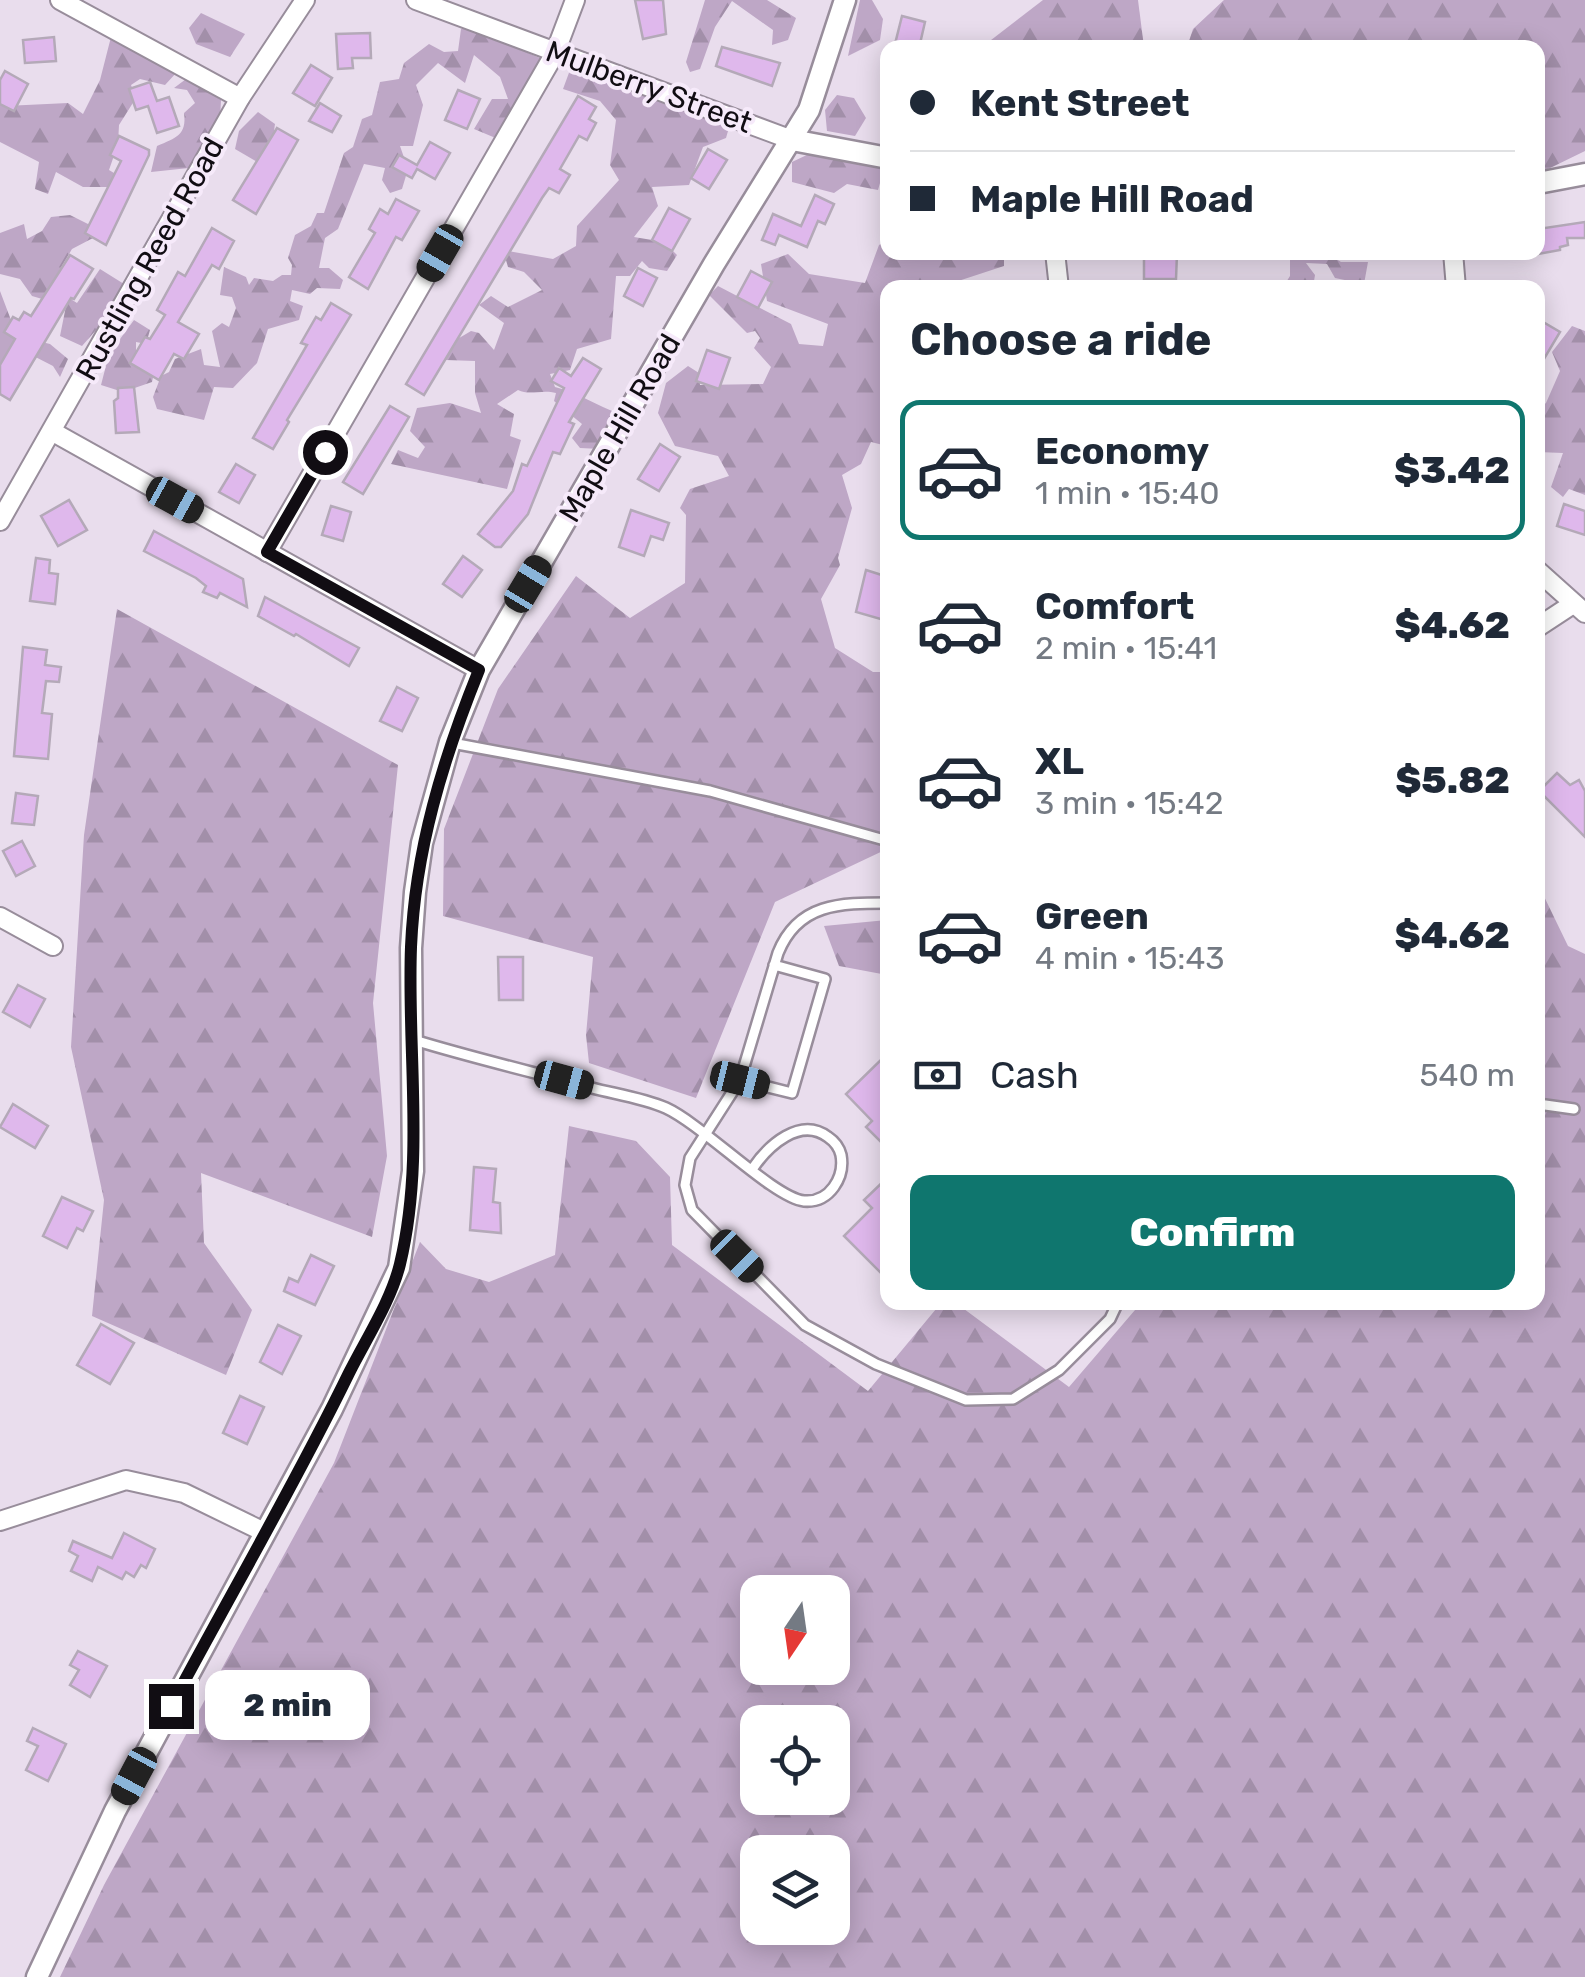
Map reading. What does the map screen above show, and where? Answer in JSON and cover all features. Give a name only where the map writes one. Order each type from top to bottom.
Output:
[{"type":"street","points":[[60,0],[240,98]]},
{"type":"street","name":"Rustling Reed Road","points":[[0,521],[240,98],[305,0]]},
{"type":"street","name":"Mulberry Street","points":[[416,0],[792,140],[880,156]]},
{"type":"street","points":[[267,552],[556,53],[575,0]]},
{"type":"street","name":"Maple Hill Road","points":[[37,1977],[115,1811],[332,1409],[399,1268],[413,1170],[411,948],[415,892],[422,843],[450,742],[479,670],[714,264],[809,110],[845,0]]},
{"type":"street","points":[[1545,182],[1585,174]]},
{"type":"street","points":[[53,432],[479,670]]},
{"type":"street","points":[[1545,577],[1579,608],[1545,624]]},
{"type":"street","points":[[0,917],[53,946]]},
{"type":"street","points":[[0,1521],[126,1480],[184,1493],[264,1532]]},
{"type":"lane","points":[[450,742],[710,792],[880,839]]},
{"type":"lane","points":[[880,903],[844,902],[808,914],[784,936],[740,1080],[690,1158],[685,1185],[692,1210],[805,1325],[876,1364],[966,1400],[1013,1399],[1059,1370],[1114,1310]]},
{"type":"lane","points":[[740,1080],[792,1093],[824,978],[774,965]]},
{"type":"lane","points":[[412,1039],[665,1108],[707,1133],[786,1196],[807,1202],[832,1190],[840,1178],[841,1152],[820,1132],[806,1130],[785,1136],[765,1149],[753,1168]]},
{"type":"lane","points":[[1545,1105],[1574,1109]]},
{"type":"green space","points":[[705,0],[767,0],[796,18],[788,40],[772,45],[773,30],[732,1],[715,27],[700,69],[690,72],[686,62]]},
{"type":"green space","points":[[860,0],[872,0],[883,19],[880,40],[848,56]]},
{"type":"green space","points":[[1043,0],[1138,0],[1143,40],[991,40]]},
{"type":"green space","points":[[1224,0],[1585,0],[1585,151],[1545,169],[1545,40],[1189,40],[1193,29]]},
{"type":"green space","points":[[201,13],[245,34],[230,57],[196,44],[189,28]]},
{"type":"green space","points":[[468,27],[542,59],[498,139],[474,129],[492,99],[508,99],[500,77],[474,55],[465,83],[438,63],[416,85],[423,105],[413,146],[400,146],[408,169],[402,189],[390,193],[382,180],[385,168],[364,164],[338,229],[325,238],[319,268],[329,268],[343,280],[340,289],[317,288],[310,294],[292,290],[290,301],[303,306],[299,320],[268,329],[257,363],[233,388],[214,387],[204,420],[157,409],[153,397],[161,376],[169,372],[175,359],[201,349],[204,365],[220,367],[212,331],[222,323],[229,327],[236,308],[232,297],[220,295],[224,267],[246,277],[249,285],[254,278],[273,281],[291,275],[288,258],[295,235],[311,226],[317,213],[324,213],[344,153],[353,147],[362,119],[372,115],[380,82],[399,79],[404,63],[429,44],[444,52],[458,51],[461,29]]},
{"type":"green space","points":[[111,37],[177,72],[165,85],[140,79],[131,85],[136,98],[119,125],[118,144],[109,170],[119,176],[112,187],[83,187],[56,172],[48,194],[35,189],[39,162],[0,142],[0,98],[5,106],[68,103],[83,114],[100,80]]},
{"type":"green space","points":[[570,70],[730,124],[726,138],[703,147],[689,185],[652,187],[658,206],[634,237],[664,242],[677,255],[667,271],[649,268],[642,261],[630,276],[616,276],[611,339],[577,349],[570,370],[550,374],[555,387],[620,414],[600,449],[580,448],[572,438],[582,424],[554,401],[556,393],[518,390],[497,404],[514,414],[510,436],[521,440],[507,489],[391,464],[398,450],[418,458],[425,447],[410,431],[417,408],[450,403],[481,413],[475,393],[475,361],[446,360],[444,347],[471,331],[479,333],[494,350],[504,323],[479,305],[491,296],[508,307],[542,290],[524,272],[508,267],[503,250],[553,259],[576,246],[577,226],[619,180],[610,165],[616,120],[600,101],[563,89]]},
{"type":"green space","points":[[186,79],[221,100],[220,121],[189,168],[151,172],[157,146],[179,135],[184,113],[195,103],[187,90],[174,88]]},
{"type":"green space","points":[[837,95],[854,98],[866,118],[855,136],[827,131],[825,110]]},
{"type":"green space","points":[[258,112],[275,124],[271,152],[259,163],[235,149],[239,131]]},
{"type":"green space","points":[[811,153],[880,168],[880,183],[878,190],[847,184],[834,193],[792,182],[792,162]]},
{"type":"green space","points":[[70,215],[90,225],[93,238],[72,249],[50,286],[77,303],[100,269],[124,284],[105,320],[82,346],[60,336],[66,306],[32,296],[20,279],[0,274],[0,233],[24,224],[27,239],[42,231],[51,217]]},
{"type":"green space","points":[[879,245],[880,260],[1004,260],[1004,266],[961,280],[880,280],[880,444],[871,442],[861,464],[842,475],[852,508],[838,558],[840,565],[821,599],[835,648],[873,672],[880,672],[880,852],[775,902],[696,1098],[589,1063],[586,1035],[593,957],[443,916],[444,829],[498,689],[576,576],[630,618],[685,583],[686,515],[680,508],[690,489],[729,476],[718,456],[675,446],[658,413],[666,383],[688,366],[699,373],[700,385],[763,384],[771,367],[754,348],[760,338],[755,331],[747,333],[709,295],[718,286],[791,324],[799,344],[823,346],[828,324],[767,301],[761,264],[788,254],[809,274],[865,283]]},
{"type":"green space","points":[[1290,260],[1368,262],[1365,280],[1335,278],[1327,264],[1306,263],[1314,280],[1287,280]]},
{"type":"green space","points":[[0,291],[17,336],[50,344],[68,359],[60,377],[53,366],[16,347],[0,372]]},
{"type":"green space","points":[[134,320],[150,330],[146,344],[136,342],[136,359],[155,368],[152,382],[123,392],[101,385],[109,354]]},
{"type":"green space","points":[[1572,326],[1585,331],[1585,495],[1569,489],[1563,497],[1551,487],[1563,453],[1545,452],[1545,404],[1560,371],[1552,352]]},
{"type":"green space","points":[[117,609],[398,765],[373,1003],[387,1156],[372,1237],[201,1173],[204,1243],[252,1310],[226,1375],[92,1316],[104,1200],[71,1047],[84,835]]},
{"type":"green space","points":[[1545,898],[1568,946],[1585,954],[1585,1977],[60,1977],[104,1885],[334,1463],[420,1242],[446,1269],[489,1282],[555,1255],[569,1126],[636,1141],[670,1177],[672,1245],[868,1391],[935,1310],[965,1310],[1069,1387],[1135,1310],[1545,1310]]},
{"type":"green space","points":[[880,921],[880,974],[839,966],[824,926]]},
{"type":"building","points":[[635,0],[663,0],[666,34],[643,39]]},
{"type":"building","points":[[902,16],[925,22],[921,40],[896,40]]},
{"type":"building","points":[[370,33],[371,58],[352,58],[353,68],[338,69],[336,34]]},
{"type":"building","points":[[54,37],[56,61],[25,63],[23,40]]},
{"type":"building","points":[[722,47],[780,63],[772,86],[716,66]]},
{"type":"building","points":[[311,65],[332,78],[315,106],[293,93]]},
{"type":"building","points":[[5,71],[28,84],[14,111],[0,104],[0,80]]},
{"type":"building","points":[[150,82],[157,101],[169,97],[179,126],[157,133],[148,106],[136,110],[129,89]]},
{"type":"building","points":[[458,90],[480,99],[467,129],[445,120]]},
{"type":"building","points":[[578,96],[596,107],[589,119],[596,123],[587,140],[579,136],[560,169],[570,175],[559,193],[549,188],[542,198],[424,395],[406,384]]},
{"type":"building","points":[[320,103],[341,116],[332,132],[309,121]]},
{"type":"building","points":[[277,128],[298,140],[256,214],[233,200]]},
{"type":"building","points":[[119,136],[149,150],[149,155],[106,245],[85,233],[121,161],[110,155]]},
{"type":"building","points":[[430,142],[450,153],[435,179],[417,169],[412,178],[392,167],[399,155],[417,165]]},
{"type":"building","points":[[708,149],[727,160],[709,189],[691,178]]},
{"type":"building","points":[[815,195],[834,204],[825,224],[818,221],[807,247],[779,235],[775,245],[762,240],[773,214],[801,226]]},
{"type":"building","points":[[396,199],[419,211],[402,240],[396,237],[368,289],[349,277],[375,233],[369,229],[380,209],[388,214]]},
{"type":"building","points":[[669,208],[690,219],[672,251],[652,240]]},
{"type":"building","points":[[1585,222],[1585,238],[1567,238],[1568,245],[1545,253],[1545,228]]},
{"type":"building","points":[[212,228],[234,241],[219,269],[212,265],[178,322],[199,334],[184,359],[174,354],[159,380],[130,363],[145,337],[150,339],[165,315],[157,310],[178,272],[185,276]]},
{"type":"building","points":[[70,255],[93,269],[71,298],[10,400],[0,394],[0,365],[15,339],[4,332],[13,317],[19,320],[24,312],[31,316]]},
{"type":"building","points":[[1144,260],[1177,260],[1176,279],[1144,279]]},
{"type":"building","points":[[638,268],[657,278],[643,306],[624,296]]},
{"type":"building","points":[[751,271],[772,282],[758,308],[737,297]]},
{"type":"building","points":[[331,303],[351,315],[273,449],[253,438],[307,345],[301,343],[316,317],[321,320]]},
{"type":"building","points":[[1545,323],[1560,332],[1545,357]]},
{"type":"building","points":[[707,350],[730,358],[719,389],[696,381]]},
{"type":"building","points":[[583,358],[601,369],[569,422],[574,424],[560,454],[553,452],[528,514],[501,547],[495,547],[478,534],[513,491],[522,464],[527,466],[564,388],[551,381],[559,368],[571,376]]},
{"type":"building","points":[[134,387],[139,432],[116,433],[114,401],[118,388]]},
{"type":"building","points":[[390,406],[409,417],[363,494],[343,482]]},
{"type":"building","points":[[660,444],[680,457],[659,491],[638,479]]},
{"type":"building","points":[[236,464],[255,475],[239,503],[219,492]]},
{"type":"building","points":[[69,500],[87,530],[58,546],[41,516]]},
{"type":"building","points":[[1564,504],[1585,511],[1585,535],[1557,526]]},
{"type":"building","points":[[331,506],[351,512],[343,541],[322,535]]},
{"type":"building","points":[[631,510],[669,523],[663,540],[651,536],[644,556],[619,547]]},
{"type":"building","points":[[154,531],[243,579],[247,607],[220,593],[217,598],[203,592],[206,586],[196,578],[144,551]]},
{"type":"building","points":[[463,556],[482,570],[462,597],[443,584]]},
{"type":"building","points":[[36,558],[50,560],[49,573],[58,574],[55,604],[30,601]]},
{"type":"building","points":[[866,570],[880,574],[880,619],[856,612]]},
{"type":"building","points":[[265,597],[359,648],[349,666],[258,616]]},
{"type":"building","points":[[23,647],[47,650],[45,665],[61,667],[59,682],[46,681],[42,713],[52,714],[48,759],[14,756]]},
{"type":"building","points":[[397,687],[418,698],[402,731],[380,721]]},
{"type":"building","points":[[1557,773],[1570,785],[1579,780],[1585,791],[1585,837],[1545,797],[1545,785]]},
{"type":"building","points":[[16,793],[38,796],[34,825],[12,823]]},
{"type":"building","points":[[22,841],[35,866],[16,876],[3,851]]},
{"type":"building","points":[[498,957],[523,957],[523,1000],[499,1000]]},
{"type":"building","points":[[18,985],[45,999],[30,1027],[3,1012]]},
{"type":"building","points":[[880,1061],[880,1141],[866,1127],[872,1121],[846,1094]]},
{"type":"building","points":[[13,1104],[48,1126],[35,1148],[0,1127]]},
{"type":"building","points":[[474,1167],[496,1169],[493,1202],[500,1203],[501,1233],[470,1230]]},
{"type":"building","points":[[880,1185],[880,1272],[844,1236],[872,1208],[864,1200]]},
{"type":"building","points":[[62,1197],[93,1211],[83,1231],[77,1228],[67,1248],[43,1236]]},
{"type":"building","points":[[311,1255],[334,1266],[315,1305],[284,1291],[289,1278],[298,1282]]},
{"type":"building","points":[[101,1324],[134,1343],[110,1384],[77,1365]]},
{"type":"building","points":[[278,1325],[301,1336],[282,1374],[260,1362]]},
{"type":"building","points":[[240,1396],[264,1407],[247,1444],[223,1433]]},
{"type":"building","points":[[124,1533],[155,1549],[146,1568],[141,1565],[134,1577],[126,1572],[122,1579],[98,1567],[92,1581],[71,1571],[78,1556],[69,1551],[73,1541],[112,1558]]},
{"type":"building","points":[[78,1651],[107,1666],[90,1697],[70,1685],[79,1670],[70,1665]]},
{"type":"building","points":[[33,1728],[66,1744],[48,1781],[26,1770],[38,1746],[27,1741]]},
{"type":"route","points":[[171,1706],[332,1409],[399,1268],[413,1170],[411,948],[415,892],[422,843],[450,742],[479,670],[267,552],[325,452]]}]
